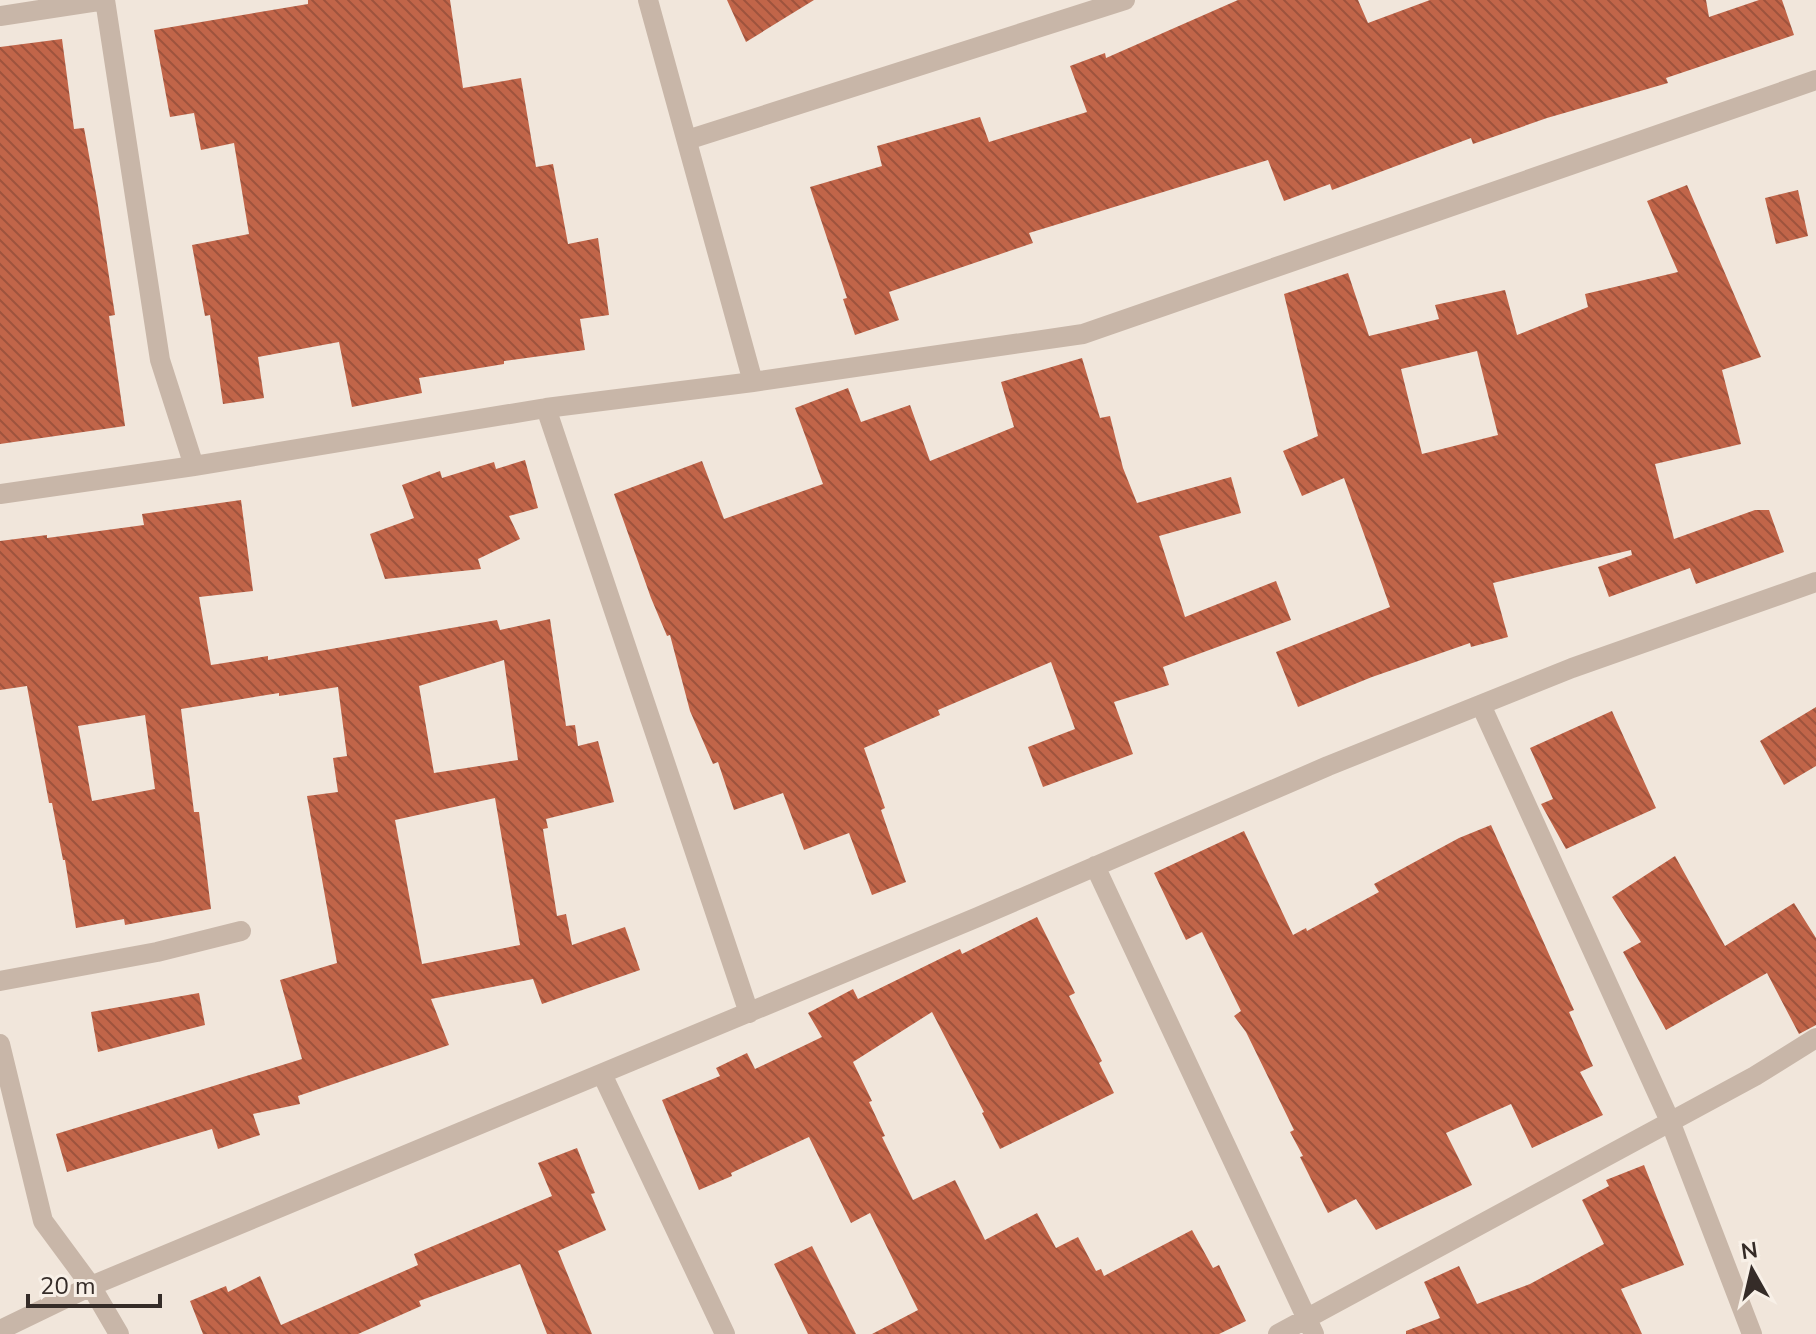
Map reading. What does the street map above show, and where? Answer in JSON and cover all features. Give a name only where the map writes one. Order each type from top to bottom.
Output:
[{"type":"street","points":[[0,16],[105,0],[160,360],[194,466]]},
{"type":"street","points":[[648,0],[753,382]]},
{"type":"street","points":[[687,140],[1125,0]]},
{"type":"street","points":[[0,494],[194,466],[546,408],[753,382],[1083,334],[1816,80]]},
{"type":"street","points":[[546,408],[749,1013]]},
{"type":"street","points":[[0,1330],[91,1286],[749,1013],[1328,766],[1572,668],[1816,582]]},
{"type":"street","points":[[1481,705],[1670,1121],[1752,1334]]},
{"type":"street","points":[[1095,866],[1310,1327]]},
{"type":"street","points":[[0,981],[157,952],[241,931]]},
{"type":"street","points":[[1278,1334],[1310,1327],[1670,1121],[1755,1076],[1816,1038]]},
{"type":"street","points":[[0,1044],[43,1221],[91,1286],[119,1334]]},
{"type":"street","points":[[602,1074],[725,1334]]},
{"type":"building","points":[[308,0],[450,0],[463,88],[521,78],[536,167],[553,164],[568,244],[598,238],[609,315],[580,319],[585,350],[504,361],[504,364],[419,378],[422,393],[352,407],[339,342],[258,357],[264,398],[223,404],[210,315],[205,316],[192,245],[249,234],[234,143],[201,150],[194,113],[170,117],[154,30],[308,4]]},
{"type":"building","points":[[727,0],[814,0],[746,42]]},
{"type":"building","points":[[1238,0],[1358,0],[1368,23],[1430,0],[1706,0],[1709,17],[1759,0],[1782,0],[1794,35],[1666,78],[1668,83],[1547,118],[1473,144],[1471,138],[1332,190],[1330,184],[1284,201],[1268,160],[1029,233],[1033,243],[889,292],[899,320],[855,335],[843,299],[847,298],[810,187],[882,166],[877,146],[980,117],[989,142],[1087,112],[1070,66],[1105,53],[1106,58]]},
{"type":"building","points":[[62,39],[74,129],[84,128],[97,199],[115,315],[109,316],[125,426],[0,444],[0,47]]},
{"type":"building","points":[[1687,185],[1761,357],[1722,370],[1741,444],[1655,464],[1674,539],[1755,510],[1769,510],[1784,552],[1696,584],[1690,568],[1609,597],[1598,567],[1632,555],[1631,550],[1493,583],[1508,637],[1471,647],[1470,643],[1298,707],[1276,652],[1390,607],[1344,478],[1302,496],[1283,451],[1318,436],[1284,294],[1348,273],[1369,336],[1439,319],[1435,305],[1505,290],[1517,335],[1588,307],[1585,294],[1678,272],[1647,201]],"holes":[[[1477,351],[1498,435],[1422,454],[1401,369]]]},
{"type":"building","points":[[1798,190],[1808,236],[1776,244],[1765,198]]},
{"type":"building","points":[[1082,358],[1100,418],[1110,416],[1123,468],[1137,503],[1231,477],[1241,513],[1159,536],[1185,617],[1276,581],[1291,620],[1163,667],[1169,685],[1114,702],[1133,754],[1043,787],[1028,747],[1075,729],[1051,662],[938,710],[940,715],[864,748],[906,882],[872,895],[849,833],[804,850],[783,793],[734,810],[718,762],[713,764],[690,711],[670,635],[667,636],[651,598],[614,494],[702,461],[724,519],[823,484],[795,408],[848,388],[861,422],[910,405],[930,461],[1014,427],[1001,382]]},
{"type":"building","points":[[525,460],[538,508],[509,516],[520,539],[478,559],[481,569],[385,579],[370,534],[414,518],[402,485],[440,471],[442,478],[494,462],[496,469]]},
{"type":"building","points":[[241,500],[253,591],[199,597],[211,665],[268,656],[268,660],[497,620],[500,630],[550,619],[566,726],[575,725],[578,746],[598,741],[614,802],[546,819],[548,828],[543,829],[557,916],[566,914],[572,945],[625,927],[640,970],[542,1004],[533,979],[431,999],[449,1045],[298,1096],[300,1104],[253,1114],[260,1135],[218,1149],[212,1129],[67,1172],[56,1134],[302,1059],[280,980],[337,963],[307,796],[338,792],[333,758],[347,756],[338,687],[181,709],[194,812],[199,812],[211,909],[125,925],[124,919],[76,928],[65,860],[52,803],[49,803],[27,686],[0,690],[0,541],[144,525],[142,514]],"holes":[[[504,660],[518,760],[434,773],[419,686]],[[145,715],[155,789],[92,801],[78,726]],[[495,798],[520,945],[422,964],[395,820]]]},
{"type":"building","points":[[1816,707],[1816,766],[1784,785],[1760,741]]},
{"type":"building","points":[[1612,711],[1656,808],[1566,849],[1541,804],[1553,799],[1530,748]]},
{"type":"building","points":[[1491,825],[1574,1010],[1569,1012],[1593,1066],[1580,1072],[1603,1115],[1532,1148],[1511,1104],[1446,1133],[1472,1185],[1376,1230],[1356,1199],[1328,1213],[1300,1157],[1303,1156],[1290,1132],[1294,1130],[1246,1032],[1234,1016],[1241,1011],[1202,932],[1186,940],[1154,873],[1244,831],[1293,935],[1306,928],[1307,931],[1379,892],[1374,884],[1459,838]]},
{"type":"building","points":[[1675,856],[1725,946],[1794,903],[1816,938],[1816,1025],[1799,1034],[1767,973],[1666,1030],[1623,952],[1641,942],[1612,897]]},
{"type":"building","points":[[1037,917],[1075,993],[1069,996],[1102,1061],[1099,1063],[1114,1093],[1000,1149],[932,1012],[853,1062],[872,1101],[869,1102],[885,1136],[882,1137],[913,1200],[955,1180],[985,1240],[1037,1213],[1056,1248],[1078,1237],[1096,1271],[1101,1269],[1104,1276],[1192,1230],[1213,1268],[1219,1265],[1246,1321],[1219,1334],[872,1334],[918,1310],[870,1213],[851,1223],[809,1137],[699,1190],[662,1100],[720,1076],[716,1068],[747,1053],[755,1069],[822,1037],[808,1013],[853,989],[858,999],[960,949],[962,954]]},
{"type":"building","points":[[199,993],[205,1025],[98,1052],[91,1012]]},
{"type":"building","points":[[577,1148],[606,1230],[558,1251],[592,1334],[547,1334],[520,1264],[419,1301],[421,1306],[358,1334],[203,1334],[190,1301],[226,1286],[228,1292],[260,1276],[281,1325],[418,1265],[414,1254],[552,1196],[538,1163]]},
{"type":"building","points":[[1644,1165],[1684,1265],[1621,1289],[1642,1334],[1406,1334],[1406,1331],[1440,1318],[1424,1282],[1459,1266],[1477,1304],[1530,1284],[1604,1244],[1582,1200],[1609,1186],[1606,1180]]},
{"type":"building","points":[[812,1246],[856,1334],[808,1334],[774,1264]]}]
